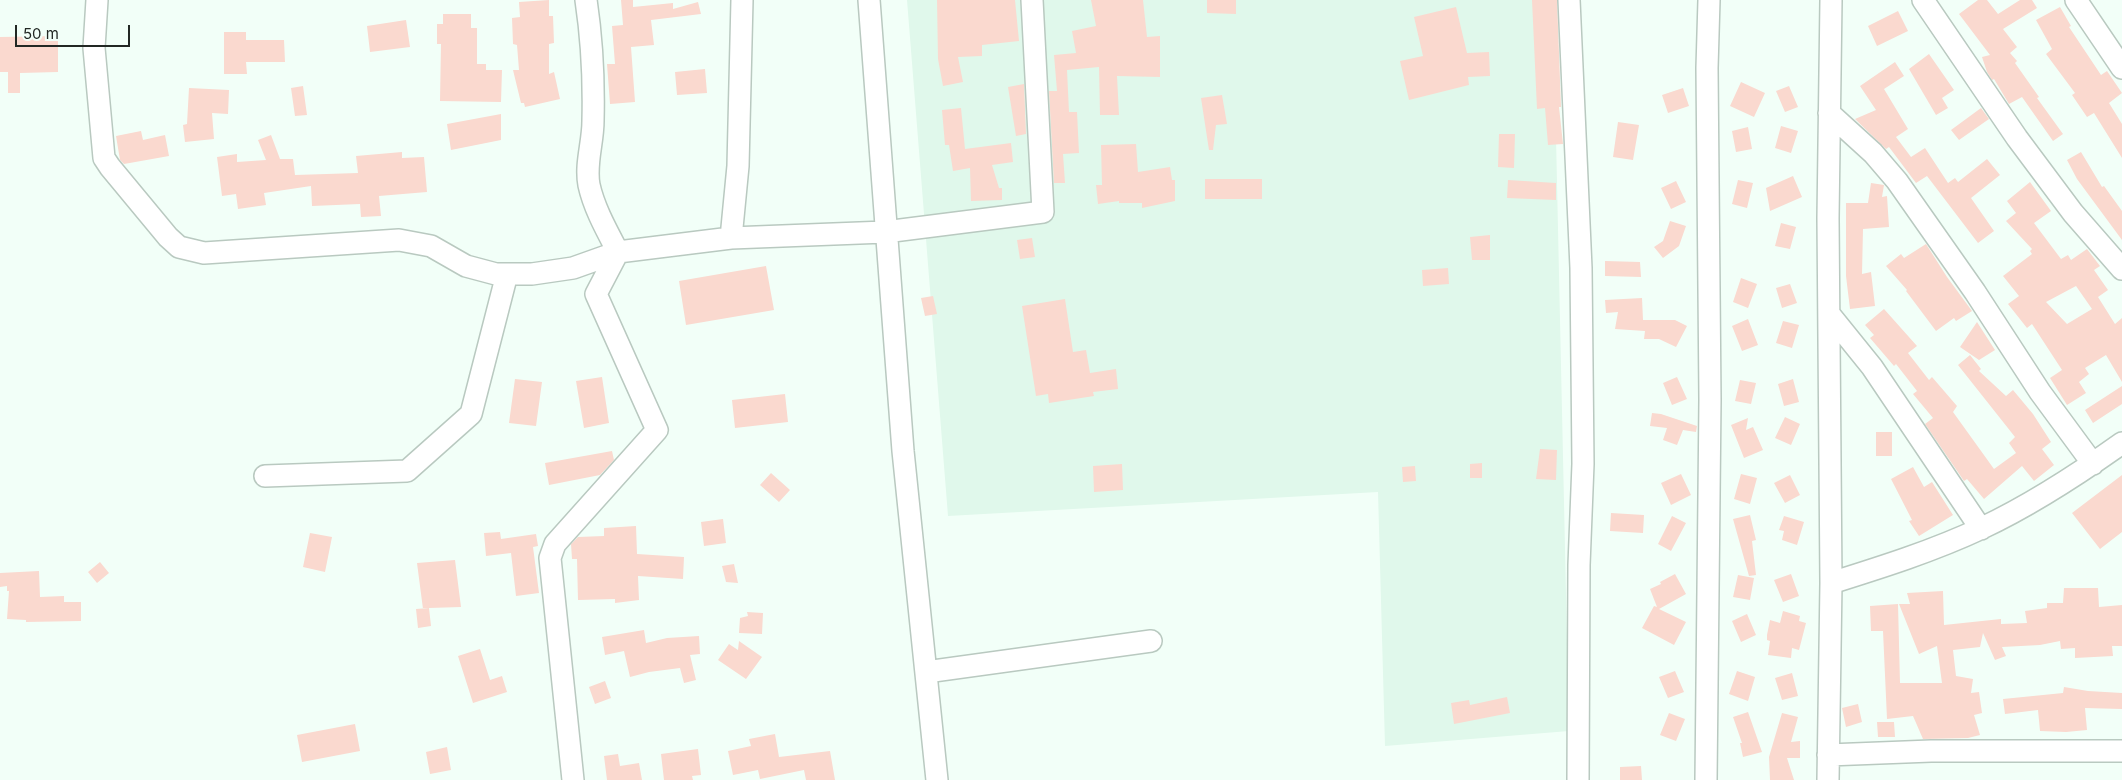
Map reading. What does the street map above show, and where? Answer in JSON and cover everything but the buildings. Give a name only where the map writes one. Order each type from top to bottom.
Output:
[{"type":"street","points":[[97,0],[94,48],[104,158],[162,230],[179,247],[204,254],[399,240],[431,246],[466,266],[496,274],[532,274],[573,268],[618,252],[731,238],[885,232],[1043,212],[1032,0]]},
{"type":"street","points":[[586,0],[592,37],[594,123],[587,163],[589,186],[618,252]]},
{"type":"street","points":[[731,238],[738,157],[742,0]]},
{"type":"street","points":[[868,0],[903,451],[936,780]]},
{"type":"street","points":[[1569,0],[1582,288],[1583,464],[1578,564],[1578,780]]},
{"type":"street","points":[[1706,780],[1710,400],[1708,0]]},
{"type":"street","points":[[1828,780],[1830,583],[1829,113],[1831,0]]},
{"type":"street","points":[[1923,0],[2028,153],[2073,213],[2122,269]]},
{"type":"street","points":[[2076,0],[2122,68]]},
{"type":"street","points":[[1829,113],[1873,153],[1897,181],[2040,392],[2093,464]]},
{"type":"street","points":[[573,780],[550,558],[555,544],[657,430],[596,294],[618,252]]},
{"type":"street","points":[[265,476],[407,471],[471,414],[507,274]]},
{"type":"street","points":[[1830,315],[1900,407],[1981,529]]},
{"type":"street","points":[[1830,583],[1920,554],[1981,529],[2044,496],[2122,443]]},
{"type":"street","points":[[926,672],[1151,642]]},
{"type":"street","points":[[1828,755],[1931,751],[2122,751]]},
{"type":"shaded area","points":[[907,0],[1553,0],[1569,731],[1385,746],[1378,492],[948,516]]}]
